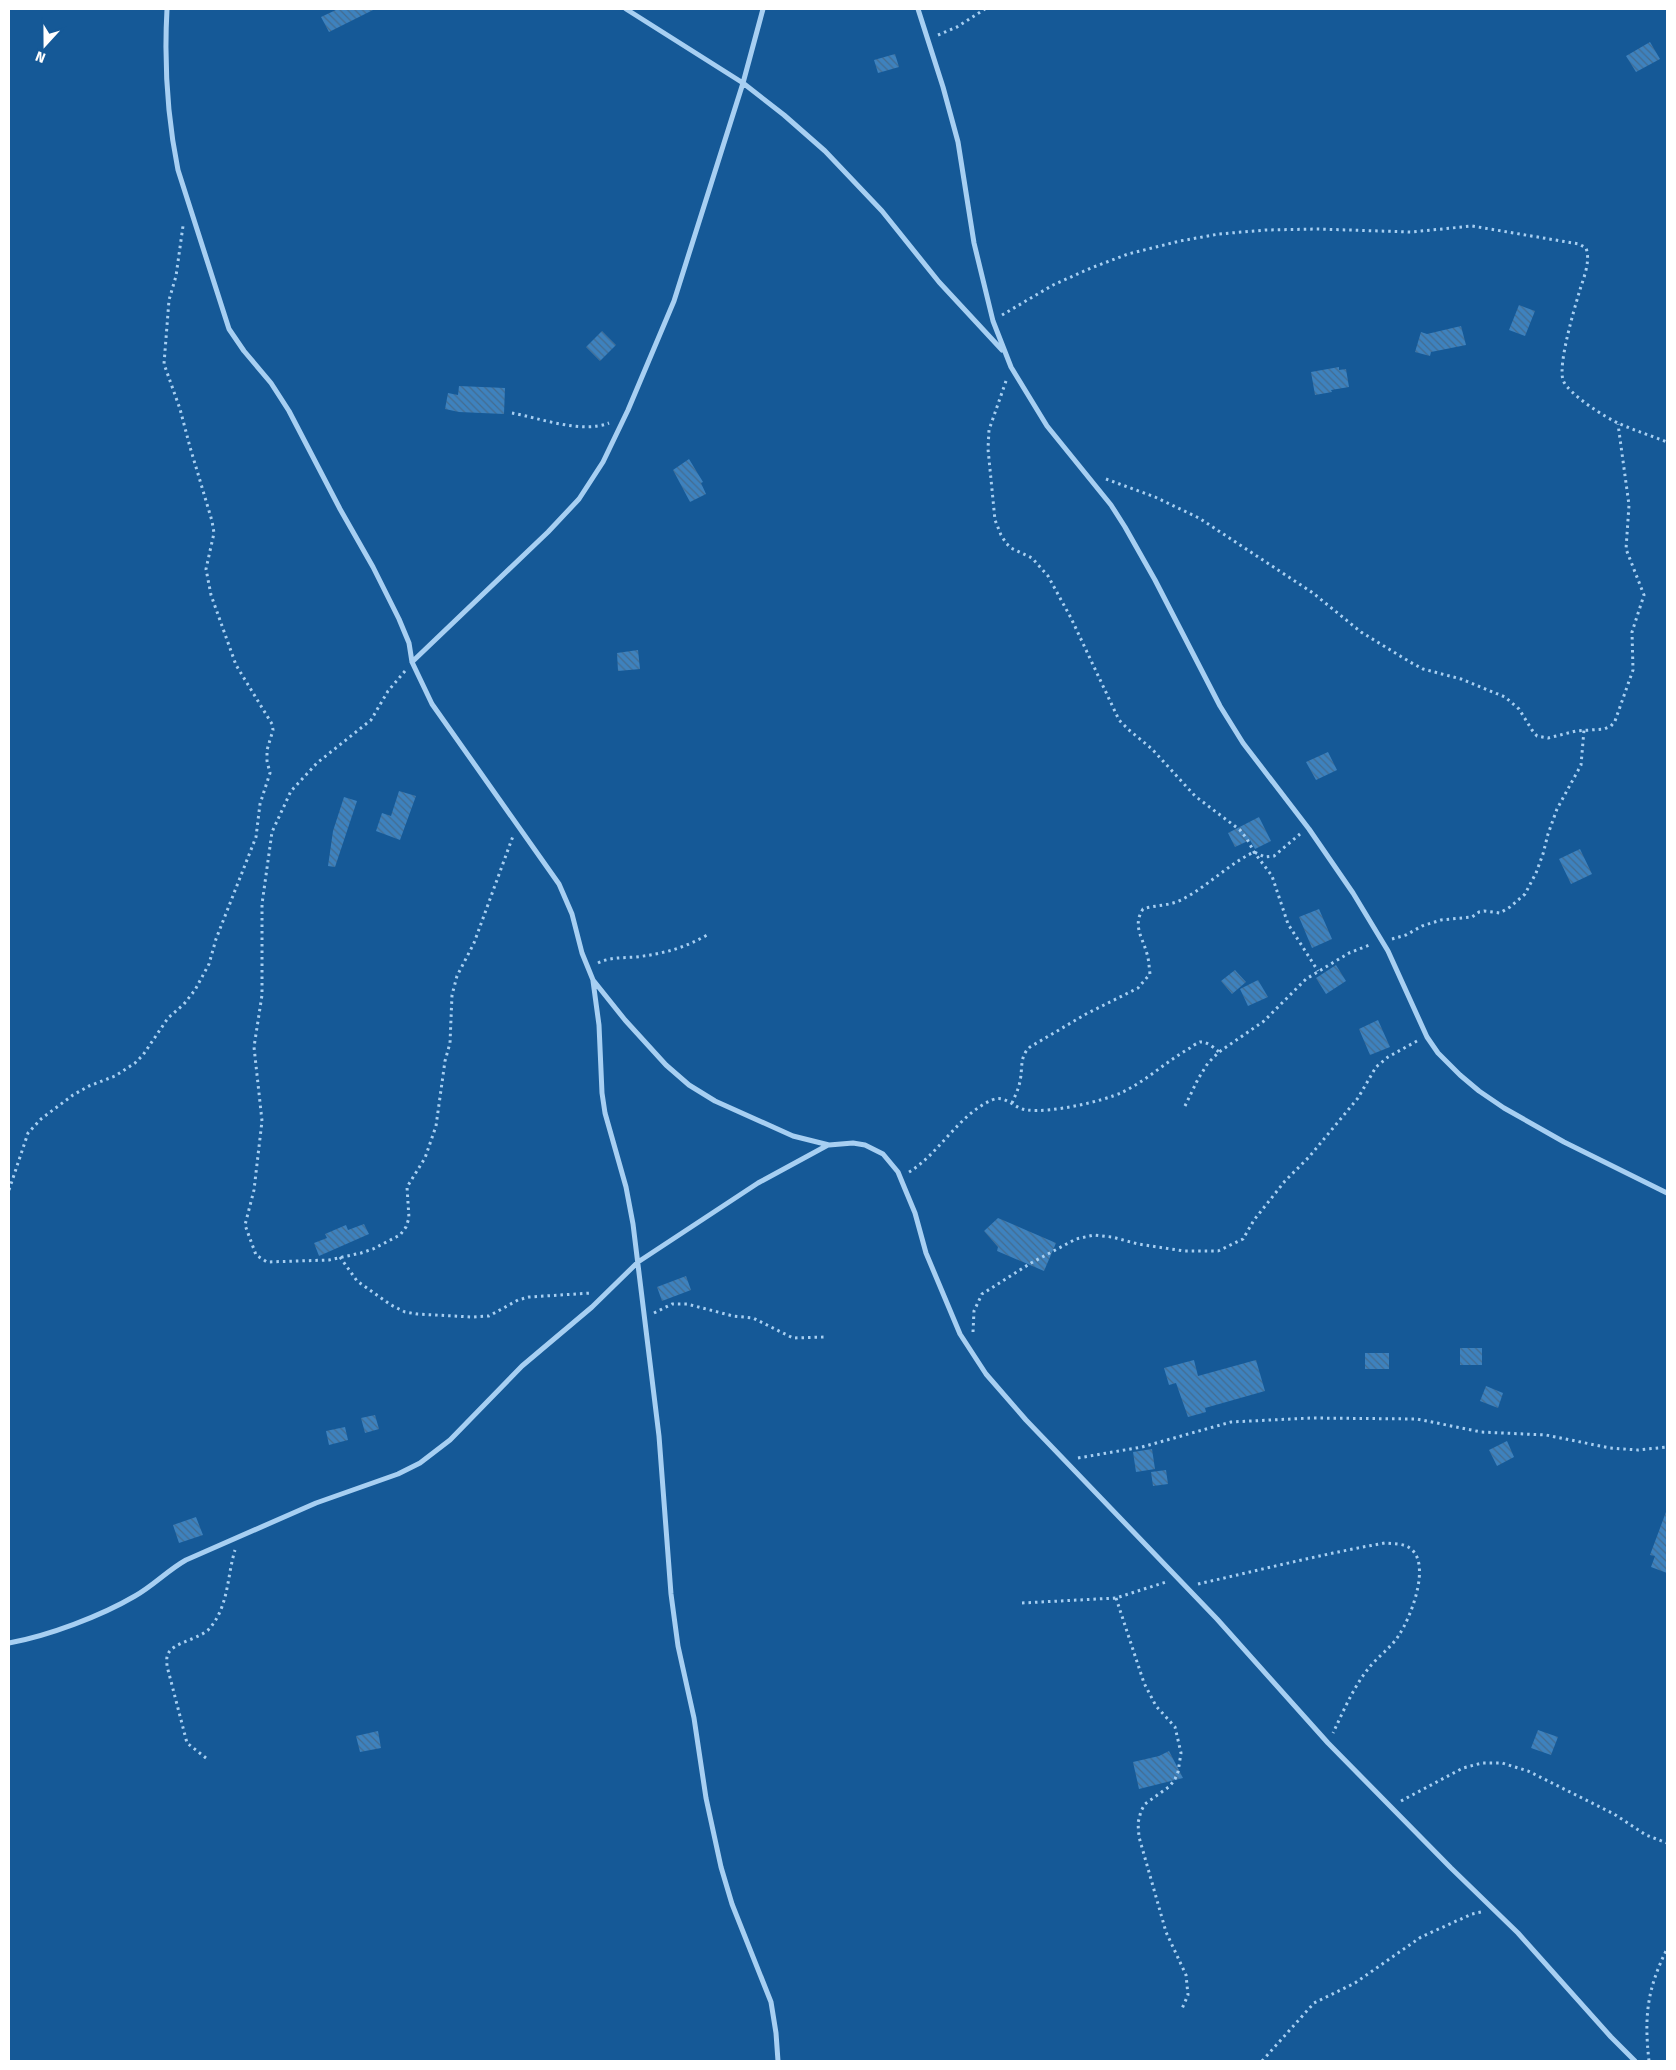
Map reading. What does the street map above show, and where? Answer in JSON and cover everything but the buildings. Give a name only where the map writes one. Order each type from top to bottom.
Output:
[{"type":"street","points":[[167,9],[165,77],[167,103],[178,170],[229,329],[244,351],[271,383],[289,411],[340,509],[374,567],[409,643],[412,662],[432,704],[559,884],[566,898],[593,980],[599,1025],[602,1093],[605,1113],[626,1187],[638,1262],[661,1454],[671,1594],[678,1646],[694,1718],[706,1798],[721,1866],[735,1911],[771,2002],[778,2061]]},
{"type":"street","points":[[626,9],[743,83],[784,115],[825,151],[882,211],[944,288],[1005,354]]},
{"type":"street","points":[[412,662],[503,577],[579,499],[603,462],[626,416],[674,301],[743,83],[763,9]]},
{"type":"street","points":[[918,9],[928,37],[958,142],[974,243],[993,321],[1011,367],[1047,426],[1111,505],[1142,555],[1232,727],[1269,779],[1309,829],[1353,893],[1382,941],[1427,1037],[1438,1053],[1460,1075],[1504,1108],[1564,1142],[1667,1193]]},
{"type":"street","points":[[593,980],[625,1020],[666,1065],[689,1085],[714,1101],[774,1128],[812,1142],[829,1145],[853,1143],[874,1149],[883,1154],[900,1177],[915,1213],[926,1253],[960,1334],[972,1355],[1026,1420],[1187,1586],[1328,1743],[1539,1954],[1611,2037],[1635,2061]]},
{"type":"street","points":[[9,1643],[46,1634],[120,1604],[138,1595],[169,1570],[186,1560],[316,1503],[398,1474],[420,1463],[450,1440],[522,1366],[567,1329],[638,1262],[758,1183],[829,1145]]},
{"type":"path","points":[[928,37],[941,35],[958,27],[985,9]]},
{"type":"path","points":[[9,1190],[28,1133],[33,1125],[82,1090],[115,1076],[135,1063],[143,1055],[168,1018],[184,1004],[195,990],[209,964],[216,939],[256,837],[260,804],[270,773],[267,750],[273,730],[272,724],[236,665],[211,595],[206,569],[214,532],[212,521],[180,409],[164,364],[169,300],[176,276],[184,217],[190,204]]},
{"type":"path","points":[[993,321],[1053,285],[1091,268],[1128,254],[1180,241],[1219,234],[1266,230],[1317,229],[1410,232],[1462,226],[1517,233],[1578,244],[1586,248],[1588,263],[1572,317],[1562,369],[1563,379],[1568,387],[1581,399],[1618,424],[1667,442]]},
{"type":"path","points":[[1011,367],[992,421],[988,449],[995,520],[1001,535],[1012,548],[1032,558],[1048,576],[1071,618],[1120,720],[1152,749],[1195,796],[1240,830],[1272,876],[1288,924],[1318,971]]},
{"type":"path","points":[[512,413],[554,423],[589,426],[605,424],[626,416]]},
{"type":"path","points":[[1082,471],[1155,497],[1199,518],[1307,589],[1361,632],[1423,669],[1447,674],[1505,697],[1519,709],[1537,736],[1553,737],[1584,730],[1604,729],[1611,726],[1615,721],[1633,670],[1632,632],[1644,595],[1626,549],[1629,505],[1618,424]]},
{"type":"path","points":[[412,662],[388,691],[372,720],[317,763],[291,791],[272,832],[262,904],[262,995],[254,1046],[262,1120],[254,1190],[245,1225],[256,1255],[267,1262],[329,1260],[373,1249],[400,1235],[406,1228],[409,1218],[407,1187],[425,1158],[436,1126],[445,1061],[450,1043],[452,995],[457,976],[474,943],[517,824]]},
{"type":"path","points":[[1185,1106],[1208,1063],[1219,1052],[1264,1021],[1306,979],[1318,971],[1362,947],[1406,935],[1422,926],[1441,920],[1472,918],[1479,912],[1484,911],[1500,913],[1525,894],[1544,854],[1548,834],[1557,809],[1581,764],[1584,730]]},
{"type":"path","points":[[1254,852],[1265,857],[1274,856],[1309,829]]},
{"type":"path","points":[[1012,1103],[1020,1082],[1024,1052],[1086,1014],[1134,991],[1150,974],[1148,955],[1139,934],[1137,923],[1143,910],[1181,900],[1238,860],[1254,852]]},
{"type":"path","points":[[588,967],[607,959],[652,955],[672,951],[690,945],[707,935]]},
{"type":"path","points":[[972,1355],[974,1311],[982,1294],[1031,1263],[1076,1239],[1094,1235],[1112,1236],[1138,1244],[1184,1251],[1218,1251],[1243,1239],[1254,1220],[1285,1181],[1309,1157],[1358,1098],[1376,1067],[1400,1050],[1427,1037]]},
{"type":"path","points":[[900,1177],[918,1165],[984,1104],[994,1099],[1000,1098],[1017,1107],[1028,1110],[1064,1108],[1123,1092],[1200,1042],[1207,1043],[1219,1052]]},
{"type":"path","points":[[340,1257],[357,1281],[391,1305],[405,1312],[417,1314],[489,1316],[518,1300],[529,1297],[609,1290]]},
{"type":"path","points":[[644,1317],[679,1303],[733,1316],[753,1318],[793,1338],[825,1337]]},
{"type":"path","points":[[1065,1460],[1142,1447],[1231,1422],[1275,1419],[1417,1419],[1481,1432],[1546,1435],[1610,1448],[1638,1450],[1667,1447]]},
{"type":"path","points":[[206,1758],[187,1743],[167,1658],[171,1650],[204,1633],[217,1618],[228,1589],[234,1553],[241,1535]]},
{"type":"path","points":[[1187,1586],[1263,1570],[1288,1562],[1385,1543],[1401,1544],[1411,1549],[1417,1556],[1420,1567],[1418,1589],[1409,1617],[1399,1636],[1368,1669],[1328,1743]]},
{"type":"path","points":[[1022,1603],[1116,1598],[1140,1592],[1177,1576]]},
{"type":"path","points":[[1116,1598],[1150,1698],[1174,1727],[1181,1753],[1175,1779],[1170,1786],[1145,1804],[1138,1824],[1139,1837],[1166,1932],[1186,1975],[1188,1995],[1181,2011]]},
{"type":"path","points":[[1392,1807],[1463,1768],[1482,1763],[1502,1763],[1528,1770],[1614,1814],[1646,1835],[1667,1843]]},
{"type":"path","points":[[1262,2061],[1314,2003],[1355,1982],[1421,1937],[1472,1914],[1494,1909]]},
{"type":"path","points":[[1649,2061],[1646,2011],[1651,1990],[1667,1949]]}]
